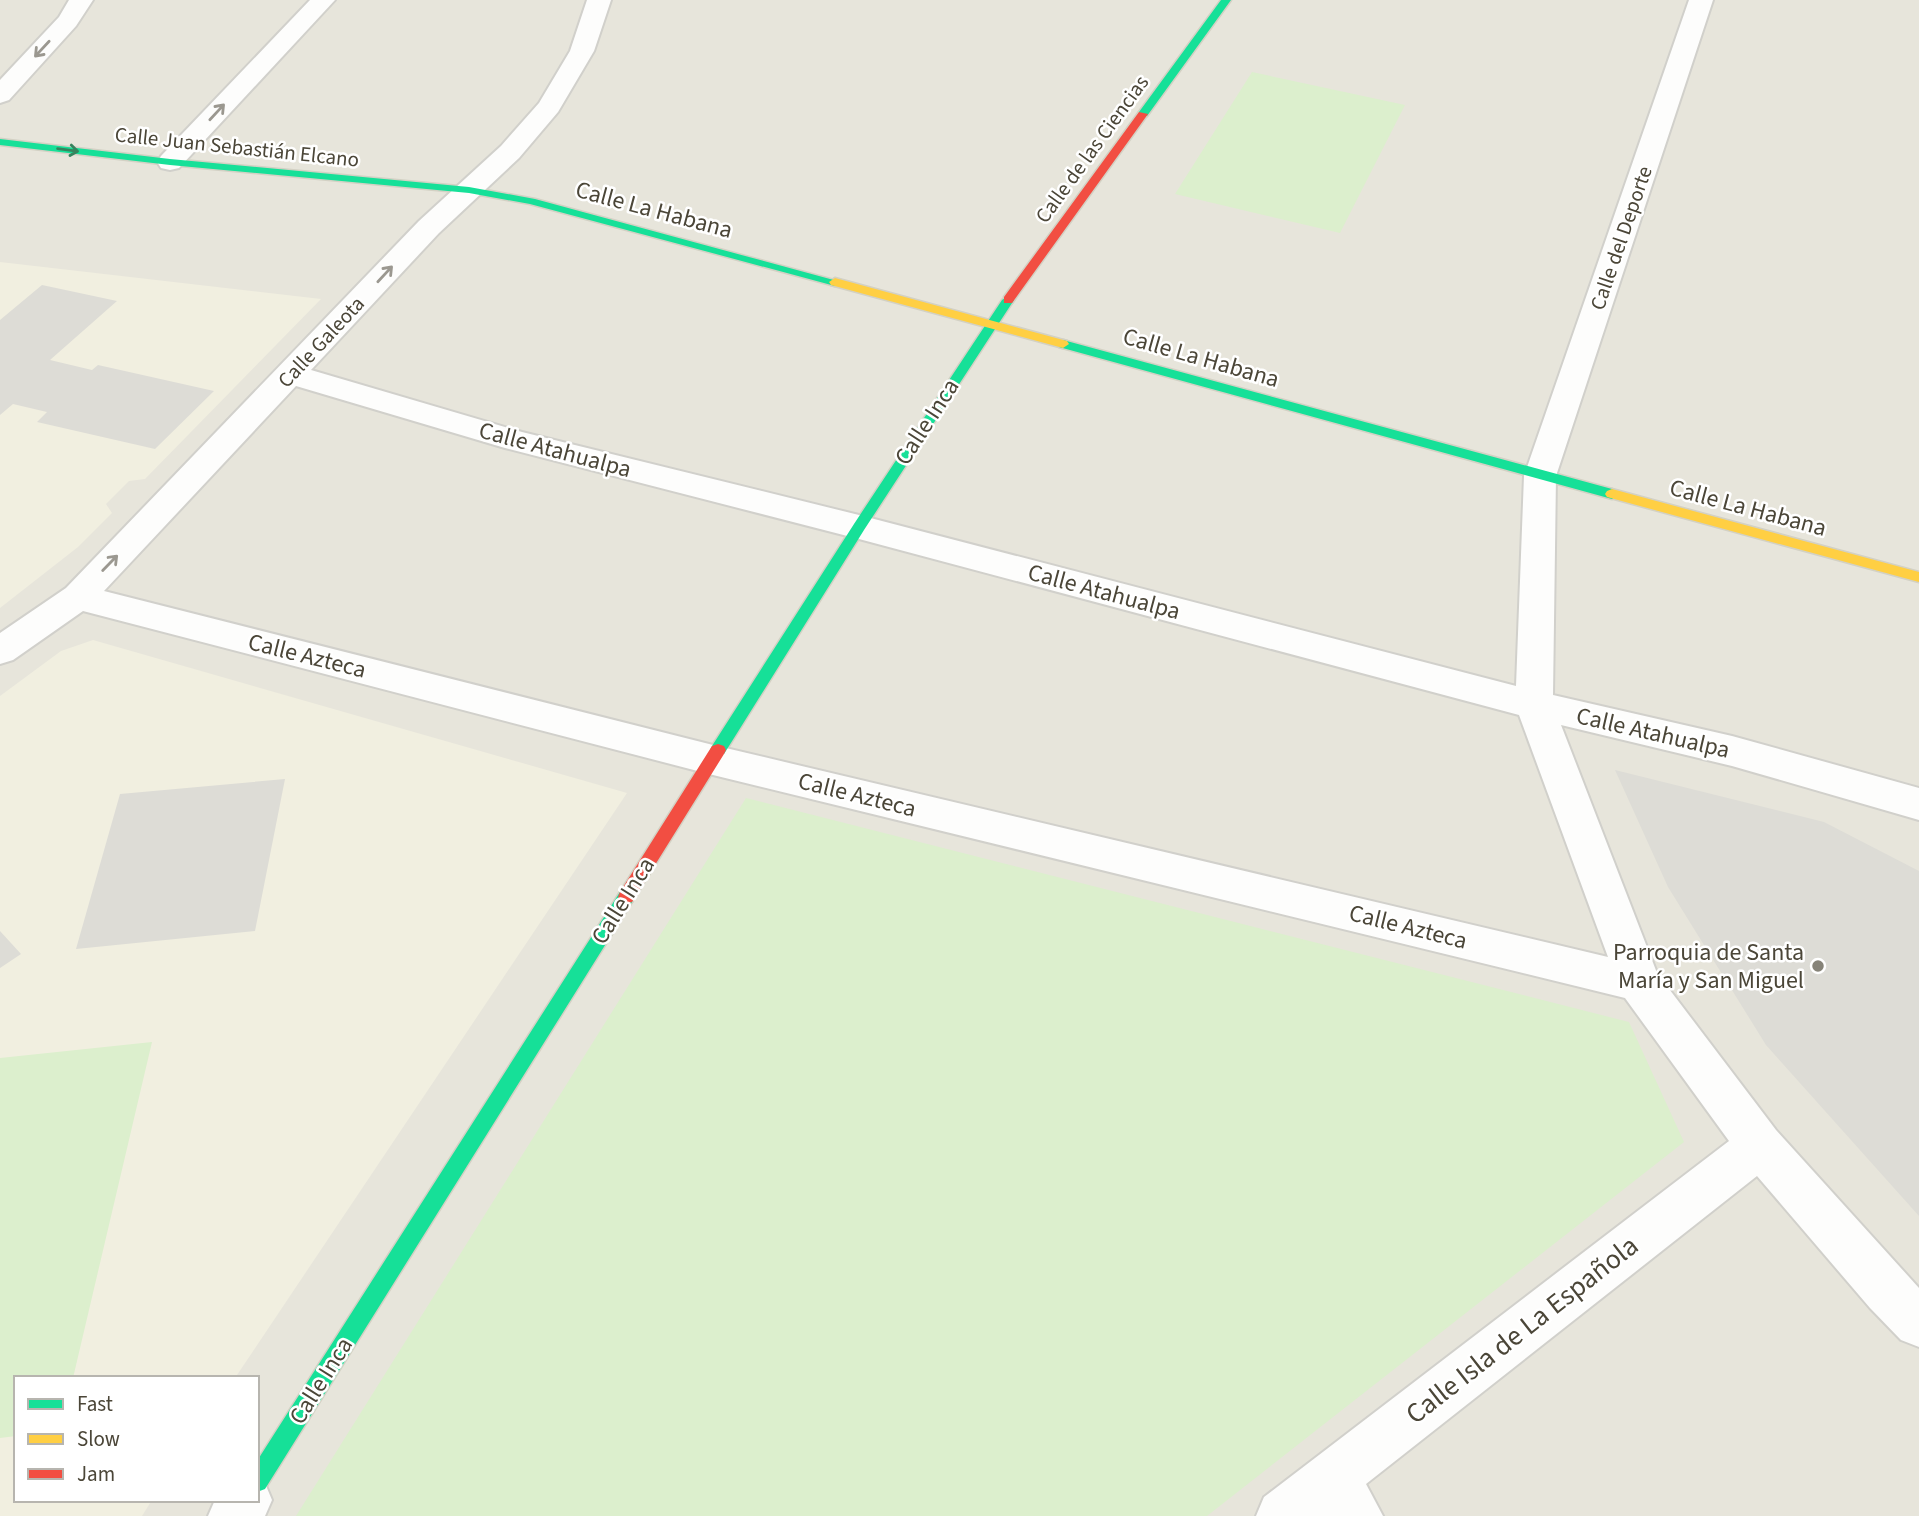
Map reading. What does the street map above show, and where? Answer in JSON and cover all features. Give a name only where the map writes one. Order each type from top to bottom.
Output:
[{"type":"street","points":[[0,95],[68,21],[81,0]]},
{"type":"street","points":[[170,162],[323,0]]},
{"type":"street","name":"Calle Galeota","points":[[0,652],[78,597],[429,227],[510,152],[549,107],[582,51],[599,0]]},
{"type":"street","name":"Calle de las Ciencias","points":[[991,323],[1226,0]]},
{"type":"street","name":"Calle del Deporte","points":[[1534,705],[1540,475],[1701,0]]},
{"type":"street","name":"Calle Juan Sebastián Elcano","points":[[0,142],[170,162],[469,190]]},
{"type":"street","name":"Calle La Habana","points":[[469,190],[531,201],[991,323],[1919,577]]},
{"type":"street","name":"Calle Inca","points":[[259,1478],[859,527],[991,323]]},
{"type":"street","name":"Calle Atahualpa","points":[[291,374],[516,441],[859,527],[1534,705],[1732,751],[1919,804]]},
{"type":"street","name":"Calle Azteca","points":[[78,597],[713,760],[1639,983]]},
{"type":"street","points":[[1534,705],[1639,983],[1760,1145],[1887,1291],[1919,1322]]},
{"type":"street","name":"Calle Isla de La Española","points":[[1283,1516],[1343,1497],[1760,1145]]},
{"type":"shaded area","points":[[0,0],[1919,0],[1919,1516],[0,1516]]},
{"type":"shaded area","points":[[0,262],[321,299],[145,479],[129,481],[106,504],[112,513],[78,547],[0,608]]},
{"type":"shaded area","points":[[93,640],[627,793],[236,1376],[14,1376],[14,1502],[151,1502],[142,1516],[0,1516],[0,696],[61,651]]},
{"type":"green space","points":[[1252,72],[1405,105],[1340,233],[1175,194]]},
{"type":"green space","points":[[746,798],[1629,1022],[1684,1142],[1207,1516],[296,1516]]},
{"type":"green space","points":[[152,1042],[73,1376],[14,1376],[14,1436],[0,1438],[0,1058]]},
{"type":"building","points":[[42,285],[117,301],[50,360],[92,370],[98,365],[214,391],[155,449],[37,422],[47,412],[13,404],[0,415],[0,320]]},
{"type":"building","name":"Parroquia de Santa María y San Miguel","points":[[1615,770],[1824,822],[1919,871],[1919,1216],[1766,1045],[1668,887]]},
{"type":"building","points":[[285,779],[255,931],[76,949],[120,794]]},
{"type":"building","points":[[0,931],[21,954],[0,968]]},
{"type":"traffic: fast","points":[[1143,114],[1226,0]]},
{"type":"traffic: fast","points":[[0,142],[170,162],[469,190],[531,201],[835,282]]},
{"type":"traffic: fast","points":[[718,750],[859,527],[1008,300]]},
{"type":"traffic: fast","points":[[1063,344],[1612,494]]},
{"type":"traffic: fast","points":[[259,1478],[626,897]]},
{"type":"traffic: slow","points":[[835,282],[1063,344]]},
{"type":"traffic: slow","points":[[1612,494],[1919,577]]},
{"type":"traffic: jam","points":[[1008,300],[1143,114]]},
{"type":"traffic: jam","points":[[626,897],[718,750]]},
{"type":"place","name":"Parroquia de Santa María y San Miguel","points":[[1818,966]]}]
